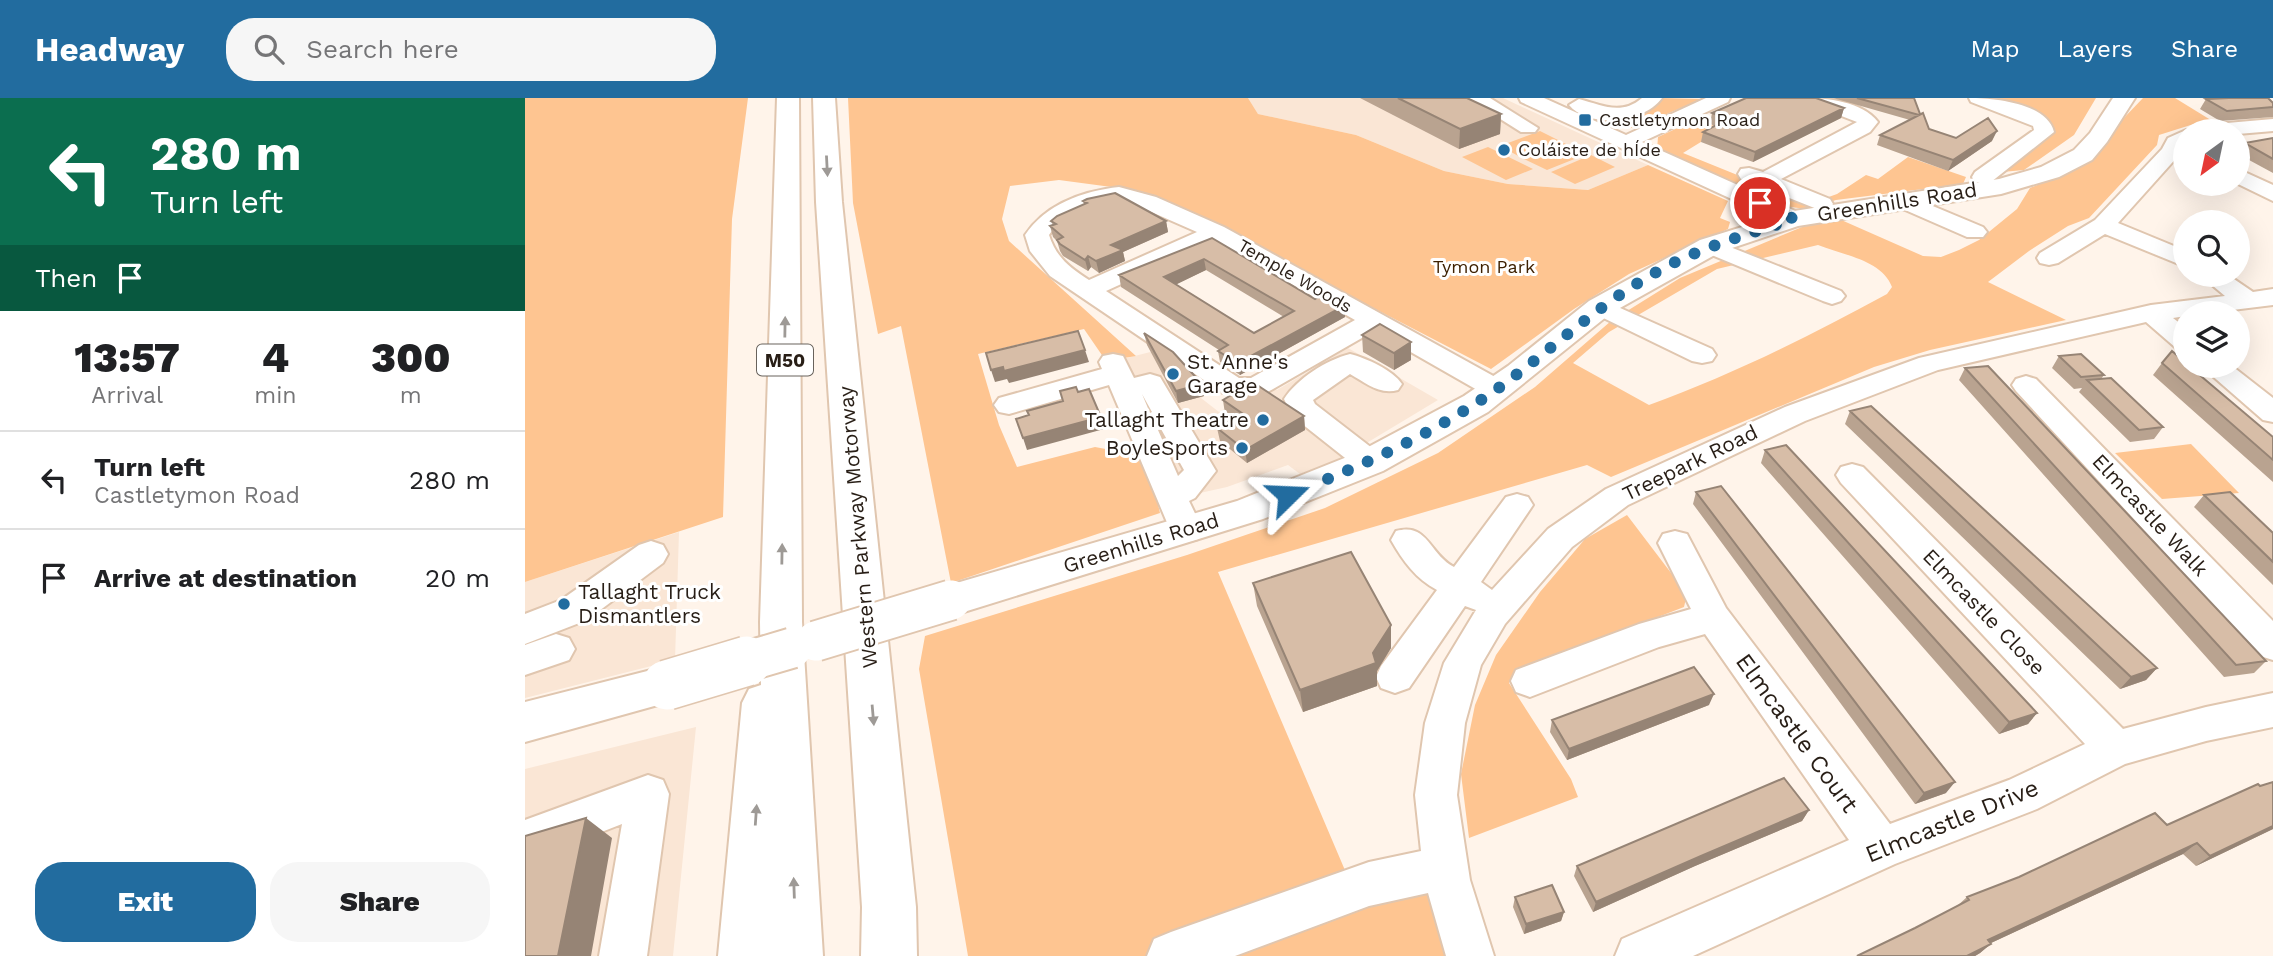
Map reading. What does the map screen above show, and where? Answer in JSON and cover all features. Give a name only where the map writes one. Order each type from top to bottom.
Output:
[{"type":"main road","name":"M50","points":[[788,98],[782,622],[795,956]]},
{"type":"main road","name":"Western Parkway Motorway","points":[[824,98],[829,202],[892,940]]},
{"type":"main road","name":"Greenhills Road","points":[[525,722],[667,685],[951,600],[1179,513],[1250,510],[1465,411],[1600,307],[1661,270],[1710,246],[1808,211],[1904,201],[2001,186],[2050,172],[2083,155],[2099,137],[2125,98]]},
{"type":"main road","name":"M50","points":[[746,956],[765,701],[782,622]]},
{"type":"street","points":[[1476,98],[1528,128]]},
{"type":"street","points":[[1528,98],[1625,143],[1808,211]]},
{"type":"street","points":[[1564,98],[1597,113],[1612,116],[1625,115],[1643,108],[1653,98]]},
{"type":"street","points":[[1625,143],[1721,98]]},
{"type":"street","points":[[1764,180],[1863,128],[1868,122],[1863,117],[1812,98]]},
{"type":"street","points":[[1978,98],[2031,116],[2042,123],[2044,132],[1983,177]]},
{"type":"street","points":[[2251,127],[2273,125]]},
{"type":"street","points":[[1692,152],[1764,180],[1808,211]]},
{"type":"street","points":[[2049,258],[2103,225],[2173,155]]},
{"type":"street","points":[[2251,182],[2273,194]]},
{"type":"street","name":"Temple Woods","points":[[1373,321],[1256,387],[1229,395],[1233,387],[1191,361],[1050,262],[1042,251],[1037,235],[1048,220],[1079,203],[1104,194],[1119,194],[1148,202],[1216,232],[1496,389]]},
{"type":"street","points":[[1904,201],[1975,232]]},
{"type":"street","points":[[2103,225],[2173,254]]},
{"type":"street","name":"Temple Woods","points":[[1088,290],[1216,232]]},
{"type":"street","points":[[1710,246],[1832,296]]},
{"type":"street","points":[[2229,287],[2246,299]]},
{"type":"street","name":"Treepark Road","points":[[1470,956],[1445,868],[1436,795],[1445,723],[1463,663],[1497,607],[1560,538],[1617,497],[1795,414],[1929,364],[2151,313],[2273,297]]},
{"type":"street","points":[[1600,307],[1702,355]]},
{"type":"street","points":[[2151,313],[2173,331]]},
{"type":"street","points":[[1364,457],[1303,408],[1298,399],[1305,390],[1350,362],[1388,384]]},
{"type":"street","points":[[1009,405],[1119,375],[1155,421],[1200,471],[1184,490],[1179,513]]},
{"type":"street","points":[[2230,378],[2273,413]]},
{"type":"street","name":"Elmcastle Walk","points":[[2027,385],[2273,645]]},
{"type":"street","name":"Elmcastle Close","points":[[1852,475],[2116,750]]},
{"type":"street","points":[[1395,677],[1517,505]]},
{"type":"street","points":[[1408,540],[1431,571],[1497,607]]},
{"type":"street","name":"Elmcastle Court","points":[[1675,543],[1713,618],[1881,848]]},
{"type":"street","points":[[525,629],[574,610],[651,554]]},
{"type":"street","points":[[1529,681],[1652,635],[1713,618]]},
{"type":"street","name":"Elmcastle Drive","points":[[1639,956],[1881,848],[2022,795],[2116,750],[2206,724],[2273,710]]},
{"type":"street","points":[[525,841],[648,794],[623,956]]},
{"type":"street","points":[[1171,956],[1369,884],[1445,868]]},
{"type":"shaded area","name":"Coláiste de hÍde","points":[[1248,98],[1503,98],[1648,165],[1588,190],[1508,184],[1444,171],[1356,135],[1258,114]]},
{"type":"shaded area","points":[[1348,348],[1438,400],[1340,459],[1300,474],[1288,465],[1227,487],[1191,495],[1179,487],[1119,360],[1162,349],[1204,396],[1201,398],[1219,412],[1270,386],[1277,390]]},
{"type":"shaded area","points":[[679,532],[675,660],[525,698],[525,582]]},
{"type":"shaded area","points":[[696,727],[673,956],[525,956],[525,769]]},
{"type":"green space","points":[[525,98],[748,98],[732,219],[723,517],[525,582]]},
{"type":"green space","name":"Tymon Park","points":[[848,98],[1248,98],[1258,114],[1356,135],[1444,171],[1508,184],[1588,190],[1648,165],[1728,201],[1720,218],[1730,222],[1728,229],[1629,274],[1574,309],[1491,369],[1269,254],[1119,188],[1059,180],[1010,186],[1002,219],[1009,241],[1136,356],[1106,361],[1084,329],[978,354],[999,425],[1017,467],[1095,447],[1111,450],[1132,444],[1157,500],[1160,513],[951,583],[901,326],[878,334],[853,203]]},
{"type":"green space","points":[[1661,98],[1702,99],[1634,128],[1622,128],[1616,119],[1647,111]]},
{"type":"green space","points":[[1989,98],[2096,98],[2074,135],[2024,170],[2002,172],[2053,132],[2051,125],[2038,116]]},
{"type":"green space","points":[[2143,98],[2175,98],[2209,119],[2173,119],[2173,131],[2159,135],[2157,145],[2089,218],[2068,226],[1988,282],[2066,320],[1930,350],[1874,367],[1611,477],[1587,465],[1218,572],[1347,875],[1435,884],[1457,956],[968,956],[919,669],[925,636],[1187,555],[1325,508],[1438,453],[1535,387],[1611,321],[1680,278],[1802,227],[1839,219],[1923,256],[1941,257],[1979,240],[2017,209],[2030,188],[2075,169]],"holes":[[[1818,245],[1880,270],[1892,287],[1887,294],[1770,354],[1649,405],[1573,363],[1609,332],[1717,269]]]},
{"type":"green space","points":[[1697,119],[1722,129],[1683,153],[1809,204],[1837,194],[1866,175],[1878,179],[1908,157],[1966,177],[1963,184],[1836,200],[1806,209],[1783,206],[1657,150],[1658,137]]},
{"type":"green space","points":[[1540,131],[1562,142],[1522,158],[1500,146]]},
{"type":"green space","points":[[1564,143],[1587,154],[1547,170],[1524,159]]},
{"type":"green space","points":[[1488,147],[1533,169],[1506,180],[1462,157]]},
{"type":"green space","points":[[1591,155],[1615,167],[1575,184],[1551,172]]},
{"type":"green space","points":[[2191,444],[2239,493],[2162,499],[2115,453]]},
{"type":"green space","points":[[1627,515],[1687,594],[1684,607],[1518,671],[1509,683],[1571,779],[1578,797],[1469,838],[1461,774],[1475,705],[1496,655],[1540,592],[1585,539]]},
{"type":"building","points":[[1398,98],[1467,98],[1501,114],[1460,129]]},
{"type":"building","points":[[1746,98],[1816,98],[1844,108],[1755,152],[1703,132],[1728,119],[1712,113]]},
{"type":"building","points":[[1857,98],[1914,98],[1920,114],[1919,115]]},
{"type":"building","points":[[2268,98],[2273,107],[2227,111],[2206,99]]},
{"type":"building","points":[[1923,113],[1929,129],[1956,138],[1988,118],[1997,131],[1953,160],[1880,135]]},
{"type":"building","points":[[2273,138],[2273,159],[2251,146],[2251,142]]},
{"type":"building","points":[[1115,193],[1166,221],[1111,245],[1123,250],[1096,261],[1088,256],[1085,260],[1060,244],[1057,240],[1063,237],[1050,226],[1056,224],[1051,221],[1087,203],[1083,201],[1087,199]]},
{"type":"building","points":[[1212,238],[1315,299],[1323,294],[1344,306],[1238,363],[1218,351],[1228,345],[1119,275]],"holes":[[[1204,259],[1294,311],[1254,333],[1164,277]]]},
{"type":"building","points":[[1380,324],[1411,342],[1394,353],[1362,335]]},
{"type":"building","points":[[1078,331],[1085,350],[1004,371],[1003,367],[991,370],[986,353]]},
{"type":"building","points":[[1144,333],[1173,352],[1202,384],[1176,391]]},
{"type":"building","points":[[2172,351],[2173,352],[2173,373],[2162,363]]},
{"type":"building","points":[[2081,354],[2104,375],[2081,377],[2059,356]]},
{"type":"building","points":[[1988,366],[2266,661],[2236,665],[1965,368]]},
{"type":"building","points":[[2111,378],[2163,427],[2139,430],[2087,380]]},
{"type":"building","points":[[2179,378],[2203,378],[2273,437],[2273,460]]},
{"type":"building","points":[[1248,385],[1257,385],[1304,416],[1245,450],[1217,428],[1243,414],[1223,400]]},
{"type":"building","points":[[1076,387],[1078,392],[1089,389],[1101,417],[1023,438],[1016,419],[1029,415],[1027,411],[1063,401],[1060,391]]},
{"type":"building","points":[[1871,406],[2157,668],[2131,677],[1850,411]]},
{"type":"building","points":[[1786,445],[2037,713],[2009,722],[1765,450]]},
{"type":"building","points":[[1721,486],[1955,782],[1924,793],[1696,492]]},
{"type":"building","points":[[2230,492],[2273,533],[2273,562],[2204,495]]},
{"type":"building","points":[[1351,552],[1391,625],[1373,653],[1376,663],[1300,690],[1253,583]]},
{"type":"building","points":[[1694,667],[1714,694],[1569,749],[1552,720]]},
{"type":"building","points":[[1784,778],[1809,810],[1596,902],[1577,866]]},
{"type":"building","points":[[2273,782],[2273,826],[2210,856],[2197,843],[1988,940],[1991,944],[1967,956],[1857,956],[1969,900],[1967,897],[2019,877],[2155,813],[2167,825],[2258,784],[2260,786]]},
{"type":"building","points":[[586,818],[558,956],[525,956],[525,836]]},
{"type":"building","points":[[1552,885],[1564,912],[1526,924],[1515,897]]},
{"type":"place","name":"Castletymon Road","points":[[1585,120]]},
{"type":"place","name":"Coláiste de hÍde","points":[[1504,150]]},
{"type":"place","name":"St. Anne's Garage","points":[[1173,374]]},
{"type":"place","name":"Tallaght Theatre","points":[[1263,420]]},
{"type":"place","name":"BoyleSports","points":[[1242,448]]},
{"type":"place","name":"Tallaght Truck Dismantlers","points":[[564,604]]},
{"type":"route","points":[[1288,495],[1370,462],[1465,411],[1519,373],[1600,307],[1661,270],[1710,246],[1794,219],[1760,203]]}]
